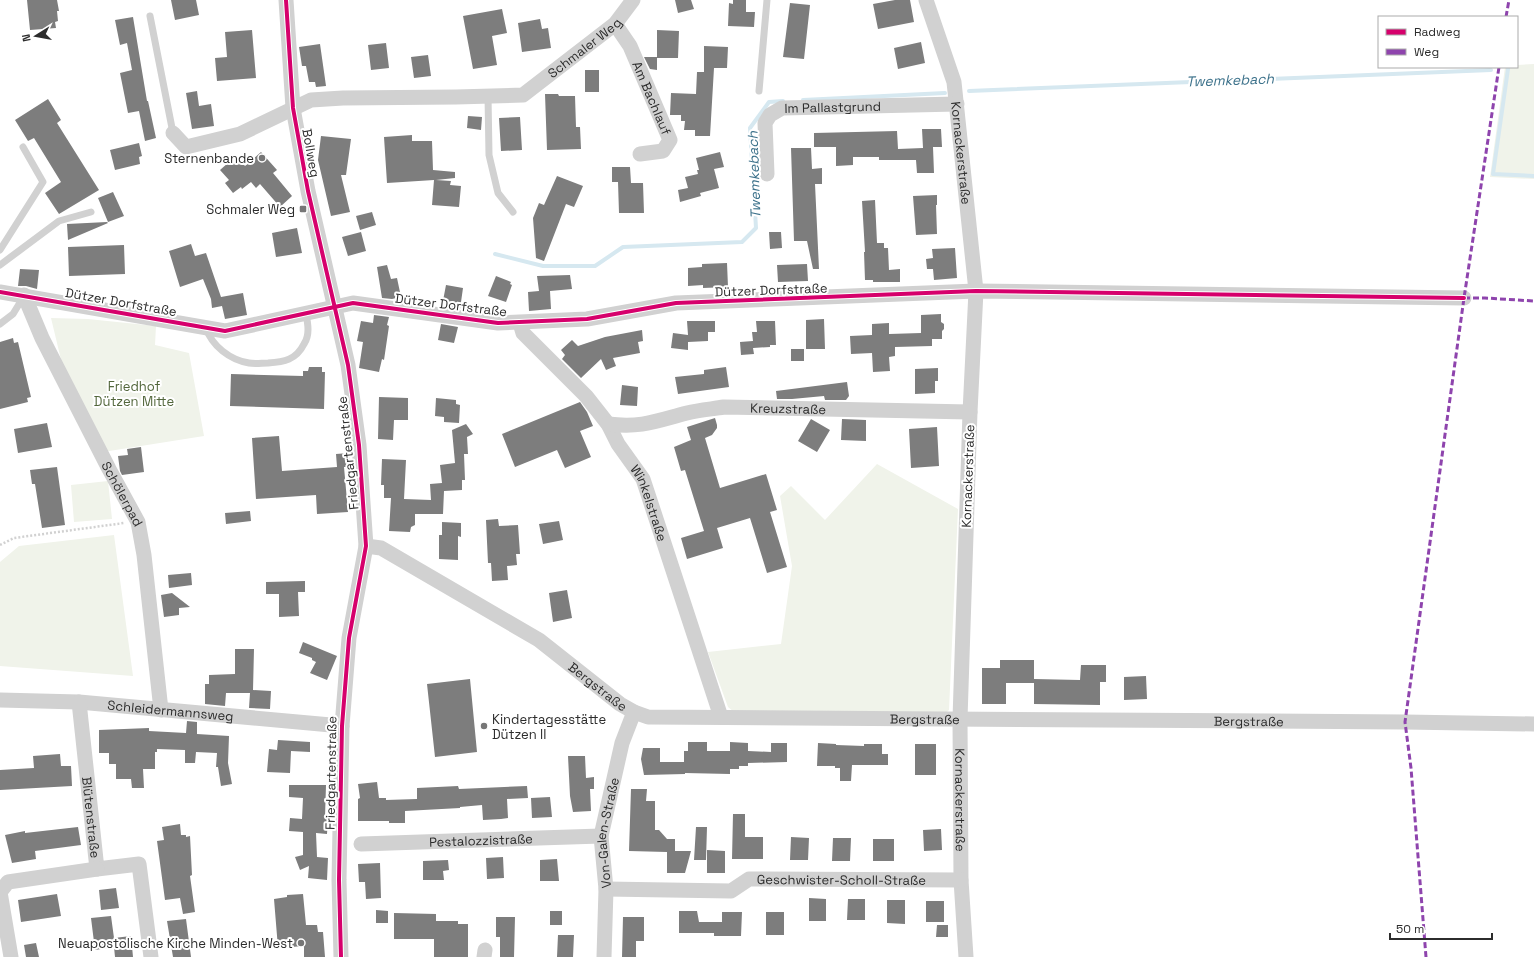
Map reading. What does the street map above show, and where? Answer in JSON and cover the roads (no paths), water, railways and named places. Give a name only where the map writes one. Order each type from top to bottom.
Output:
[{"type":"street","name":"Bollweg","points":[[286,0],[293,108],[308,192],[335,306]]},
{"type":"street","name":"Schmaler Weg","points":[[173,133],[186,147],[240,134],[311,100],[343,98],[523,95],[615,24],[633,0]]},
{"type":"street","name":"Kornackerstraße","points":[[926,0],[954,82],[976,291],[970,412],[960,719],[961,880],[966,957]]},
{"type":"street","name":"Am Bachlauf","points":[[615,24],[630,46],[670,140],[663,151],[640,154]]},
{"type":"street","name":"Im Pallastgrund","points":[[767,174],[765,123],[770,114],[782,108],[957,104]]},
{"type":"street","name":"Dützer Dorfstraße","points":[[0,292],[225,331],[353,303],[498,323],[520,323],[587,319],[676,304],[976,291],[1464,298]]},
{"type":"street","name":"Schölerpad","points":[[24,295],[42,338],[138,522],[144,554],[161,710]]},
{"type":"street","name":"Friedgartenstraße","points":[[335,306],[348,365],[359,445],[366,546],[349,638],[342,726],[339,880],[341,957]]},
{"type":"street","name":"Winkelstraße","points":[[520,323],[523,333],[586,396],[608,424],[618,444],[643,479],[721,717]]},
{"type":"street","name":"Kreuzstraße","points":[[608,424],[638,425],[656,422],[688,413],[724,407],[970,412]]},
{"type":"street","name":"Bergstraße","points":[[366,546],[381,548],[539,640],[620,704],[634,712],[648,717],[1534,724]]},
{"type":"street","name":"Schleidermannsweg","points":[[0,700],[79,702],[342,726]]},
{"type":"street","name":"Blütenstraße","points":[[79,702],[97,869],[139,864],[151,957]]},
{"type":"street","name":"Von-Galen-Straße","points":[[604,957],[606,889],[601,836],[622,742],[634,712]]},
{"type":"street","name":"Pestalozzistraße","points":[[361,844],[601,836]]},
{"type":"street","points":[[11,957],[0,892],[8,882],[97,869]]},
{"type":"street","name":"Geschwister-Scholl-Straße","points":[[606,889],[731,891],[749,879],[961,880]]},
{"type":"lane","points":[[759,91],[767,0]]},
{"type":"lane","points":[[150,16],[173,133]]},
{"type":"lane","points":[[488,96],[489,155],[498,193],[514,212]]},
{"type":"lane","points":[[0,250],[43,182],[23,147]]},
{"type":"lane","points":[[0,266],[59,221],[91,212]]},
{"type":"lane","points":[[0,324],[13,314],[24,295]]},
{"type":"lane","points":[[206,327],[209,338],[220,349],[238,361],[251,364],[283,362],[295,356],[305,344],[308,332],[306,314]]},
{"type":"waterway","name":"Twemkebach","points":[[1508,69],[1493,174],[1534,176]]},
{"type":"waterway","name":"Twemkebach","points":[[969,91],[1491,70]]},
{"type":"waterway","name":"Twemkebach","points":[[803,100],[945,93]]},
{"type":"waterway","name":"Twemkebach","points":[[495,254],[543,266],[595,266],[623,247],[742,242],[756,228],[750,128],[769,102],[783,101]]},
{"type":"place","name":"Sternenbande","points":[[262,158]]},
{"type":"place","name":"Schmaler Weg","points":[[303,209]]},
{"type":"place","name":"Kindertagesstätte Dützen II","points":[[484,726]]},
{"type":"place","name":"Neuapostolische Kirche Minden-West","points":[[301,943]]},
{"type":"park label","name":"Friedhof Dützen Mitte","points":[[134,394]]}]
